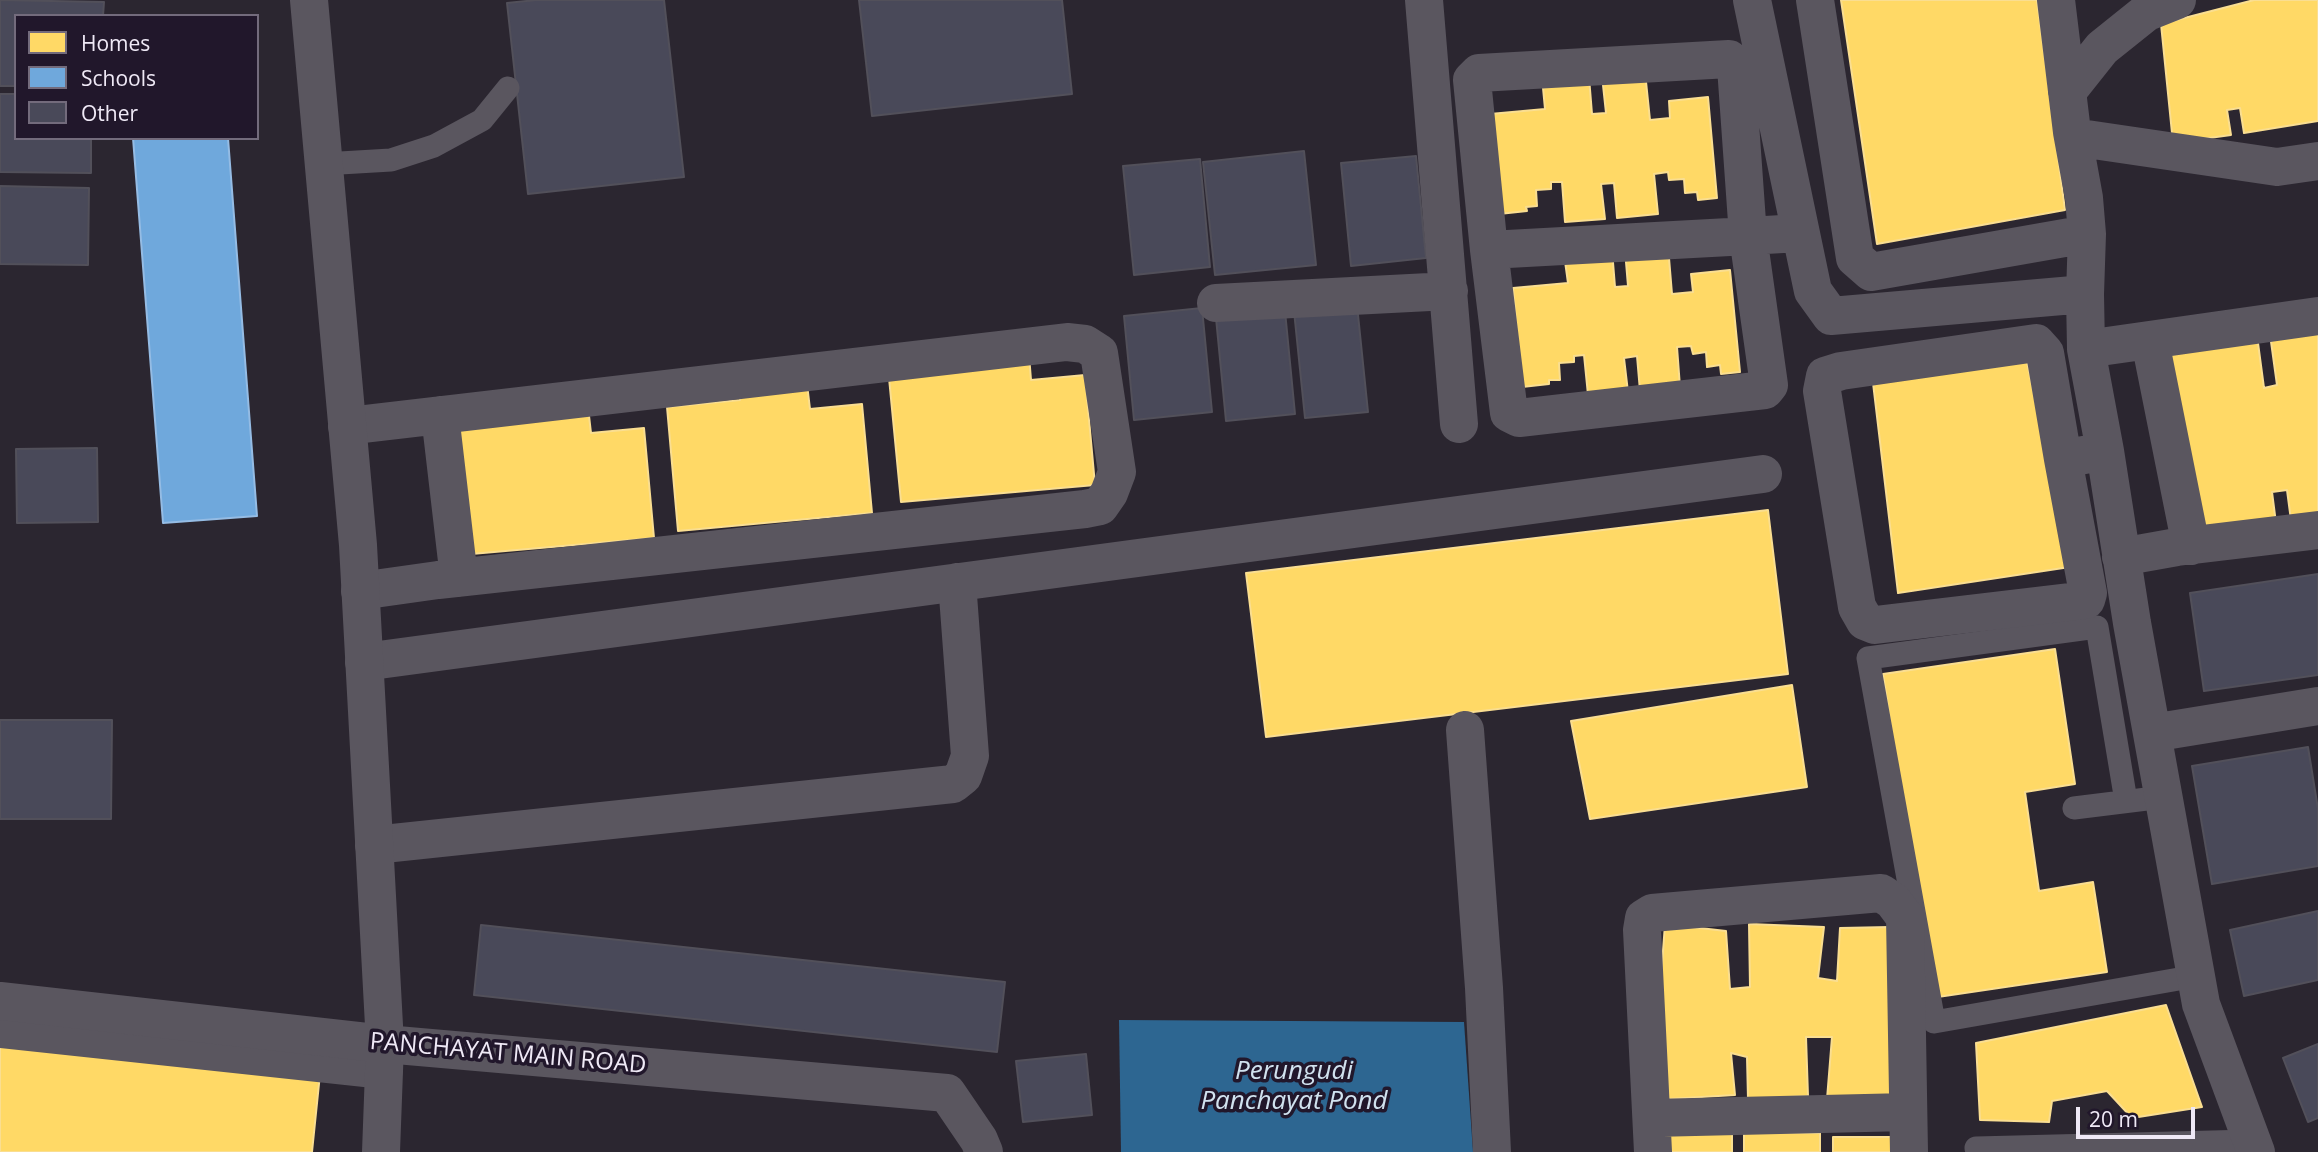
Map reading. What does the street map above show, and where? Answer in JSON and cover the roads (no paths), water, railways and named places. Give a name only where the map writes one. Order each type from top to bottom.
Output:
[{"type":"street","points":[[309,0],[360,591],[385,1057],[382,1152]]},
{"type":"street","points":[[1424,0],[1459,424]]},
{"type":"street","points":[[1752,0],[1813,291],[1831,316],[2085,294]]},
{"type":"street","points":[[1815,0],[1855,258],[1871,272],[2087,234]]},
{"type":"street","points":[[2056,0],[2073,137],[2084,198],[2088,355],[2121,557],[2201,1004],[2254,1146]]},
{"type":"street","points":[[2067,92],[2102,48],[2147,12],[2178,0]]},
{"type":"street","points":[[1729,59],[1736,67],[1748,236],[1769,385],[1765,390],[1518,418],[1509,412],[1472,79],[1479,72],[1729,59]]},
{"type":"street","points":[[2073,137],[2277,167],[2318,161]]},
{"type":"street","points":[[1489,250],[1800,233]]},
{"type":"street","points":[[1216,303],[1449,291]]},
{"type":"street","points":[[2088,355],[2150,341],[2318,316]]},
{"type":"street","points":[[2150,341],[2191,545]]},
{"type":"street","points":[[347,426],[1067,342],[1085,344],[1099,353],[1117,472],[1109,493],[1100,506],[1085,509],[360,591]]},
{"type":"street","points":[[2036,343],[2045,353],[2063,459],[2088,593],[2086,600],[1875,625],[1865,621],[1857,607],[1822,391],[1825,376],[1840,371],[2036,343]]},
{"type":"street","points":[[440,415],[459,578]]},
{"type":"street","points":[[2063,459],[2105,451]]},
{"type":"street","points":[[364,662],[1763,474]]},
{"type":"street","points":[[2121,557],[2191,545],[2318,530]]},
{"type":"street","points":[[374,845],[953,784],[963,776],[970,756],[957,582]]},
{"type":"street","points":[[2152,733],[2318,706]]},
{"type":"street","points":[[1465,730],[1484,988],[1492,1152]]},
{"type":"street","points":[[1908,1112],[1652,1135],[1642,930],[1644,918],[1652,913],[1881,893],[1893,901],[1905,917],[1909,1152]]},
{"type":"street","name":"PANCHAYAT MAIN ROAD","points":[[0,1001],[385,1057],[947,1093],[979,1140],[984,1152]]},
{"type":"street","points":[[0,1029],[385,1057]]},
{"type":"lane","points":[[323,164],[391,160],[434,146],[482,120],[508,88]]},
{"type":"lane","points":[[2126,802],[2097,627],[1868,658],[1934,1022],[2196,976]]},
{"type":"lane","points":[[2074,808],[2163,797]]},
{"type":"lane","points":[[1976,1148],[2254,1146]]},
{"type":"water","name":"Perungudi Panchayat Pond","points":[[1119,1020],[1464,1022],[1473,1152],[1121,1152]]}]
